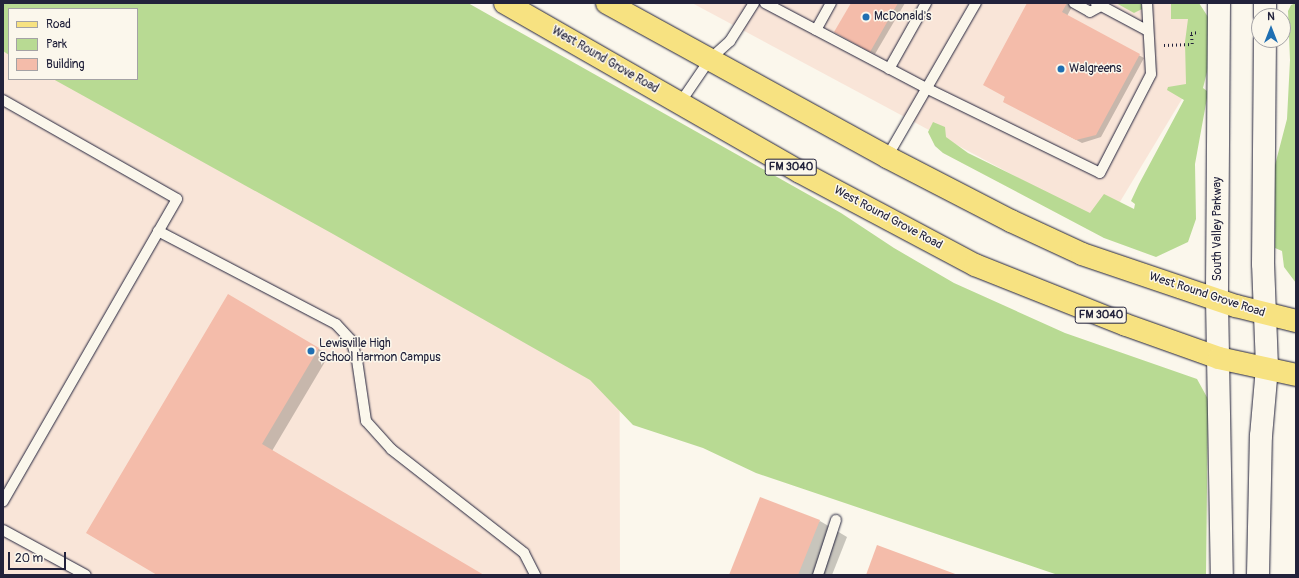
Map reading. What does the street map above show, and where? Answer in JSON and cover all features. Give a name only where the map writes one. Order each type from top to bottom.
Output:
[{"type":"main road","name":"West Round Grove Road","points":[[505,3],[800,172],[975,265],[1126,325],[1218,358],[1266,367],[1296,375]]},
{"type":"main road","name":"West Round Grove Road","points":[[607,3],[887,157],[1010,221],[1082,254],[1217,299],[1265,314],[1296,321]]},
{"type":"main road","name":"South Valley Parkway","points":[[1219,3],[1217,299],[1222,575]]},
{"type":"main road","points":[[1258,575],[1261,436],[1266,367],[1264,48]]},
{"type":"lane","points":[[680,103],[710,59],[730,41],[754,3]]},
{"type":"lane","points":[[765,3],[928,89],[1100,173],[1151,74],[1147,3]]},
{"type":"lane","points":[[816,30],[831,3]]},
{"type":"lane","points":[[889,69],[926,3]]},
{"type":"lane","points":[[887,157],[928,89],[976,3]]},
{"type":"lane","points":[[1074,3],[1090,12],[1098,4],[1148,31]]},
{"type":"lane","points":[[3,100],[177,199],[3,502]]},
{"type":"lane","points":[[158,231],[336,324],[351,340],[357,360],[366,421],[391,449],[524,553],[535,575]]},
{"type":"lane","points":[[818,575],[836,520]]},
{"type":"lane","points":[[3,530],[86,575]]},
{"type":"path","points":[[1149,47],[1192,44],[1191,33],[1201,32]]},
{"type":"shaded area","name":"Lewisville High School Harmon Campus","points":[[3,3],[399,3],[619,127],[620,575],[3,575]]},
{"type":"shaded area","points":[[692,3],[1190,3],[1191,84],[1106,225]]},
{"type":"green space","points":[[3,3],[468,3],[841,213],[894,248],[954,283],[1065,333],[1197,379],[1208,399],[1206,575],[1058,575],[756,473],[703,448],[633,425],[590,380],[333,234],[55,80],[138,80],[138,8],[8,8],[8,54],[3,51]]},
{"type":"green space","points":[[1116,3],[1141,3],[1142,9],[1134,13]]},
{"type":"green space","points":[[1171,3],[1199,3],[1208,17],[1208,68],[1203,88],[1207,91],[1207,98],[1195,164],[1196,219],[1188,242],[1156,257],[1104,238],[943,153],[935,146],[928,132],[933,122],[945,127],[946,137],[968,153],[1090,213],[1104,194],[1134,209],[1135,204],[1131,201],[1184,100],[1167,90],[1168,87],[1186,84],[1185,42],[1188,19],[1171,19]]},
{"type":"green space","points":[[1296,3],[1296,283],[1284,267],[1282,251],[1275,248],[1275,165],[1287,119],[1290,48],[1291,48],[1291,8],[1290,8],[1291,5]]},
{"type":"building","name":"McDonald's","points":[[851,3],[898,3],[870,52],[834,32]]},
{"type":"building","name":"Walgreens","points":[[1027,3],[1067,3],[1062,12],[1140,54],[1096,135],[1076,140],[1003,102],[1005,97],[983,85]]},
{"type":"building","points":[[228,294],[319,348],[262,444],[484,575],[157,575],[86,533]]},
{"type":"building","points":[[760,497],[820,520],[798,575],[729,575]]},
{"type":"building","points":[[877,545],[958,575],[866,575]]},
{"type":"place","name":"McDonald's","points":[[866,17]]},
{"type":"place","name":"Walgreens","points":[[1061,69]]},
{"type":"place","name":"Lewisville High School Harmon Campus","points":[[311,351]]}]
